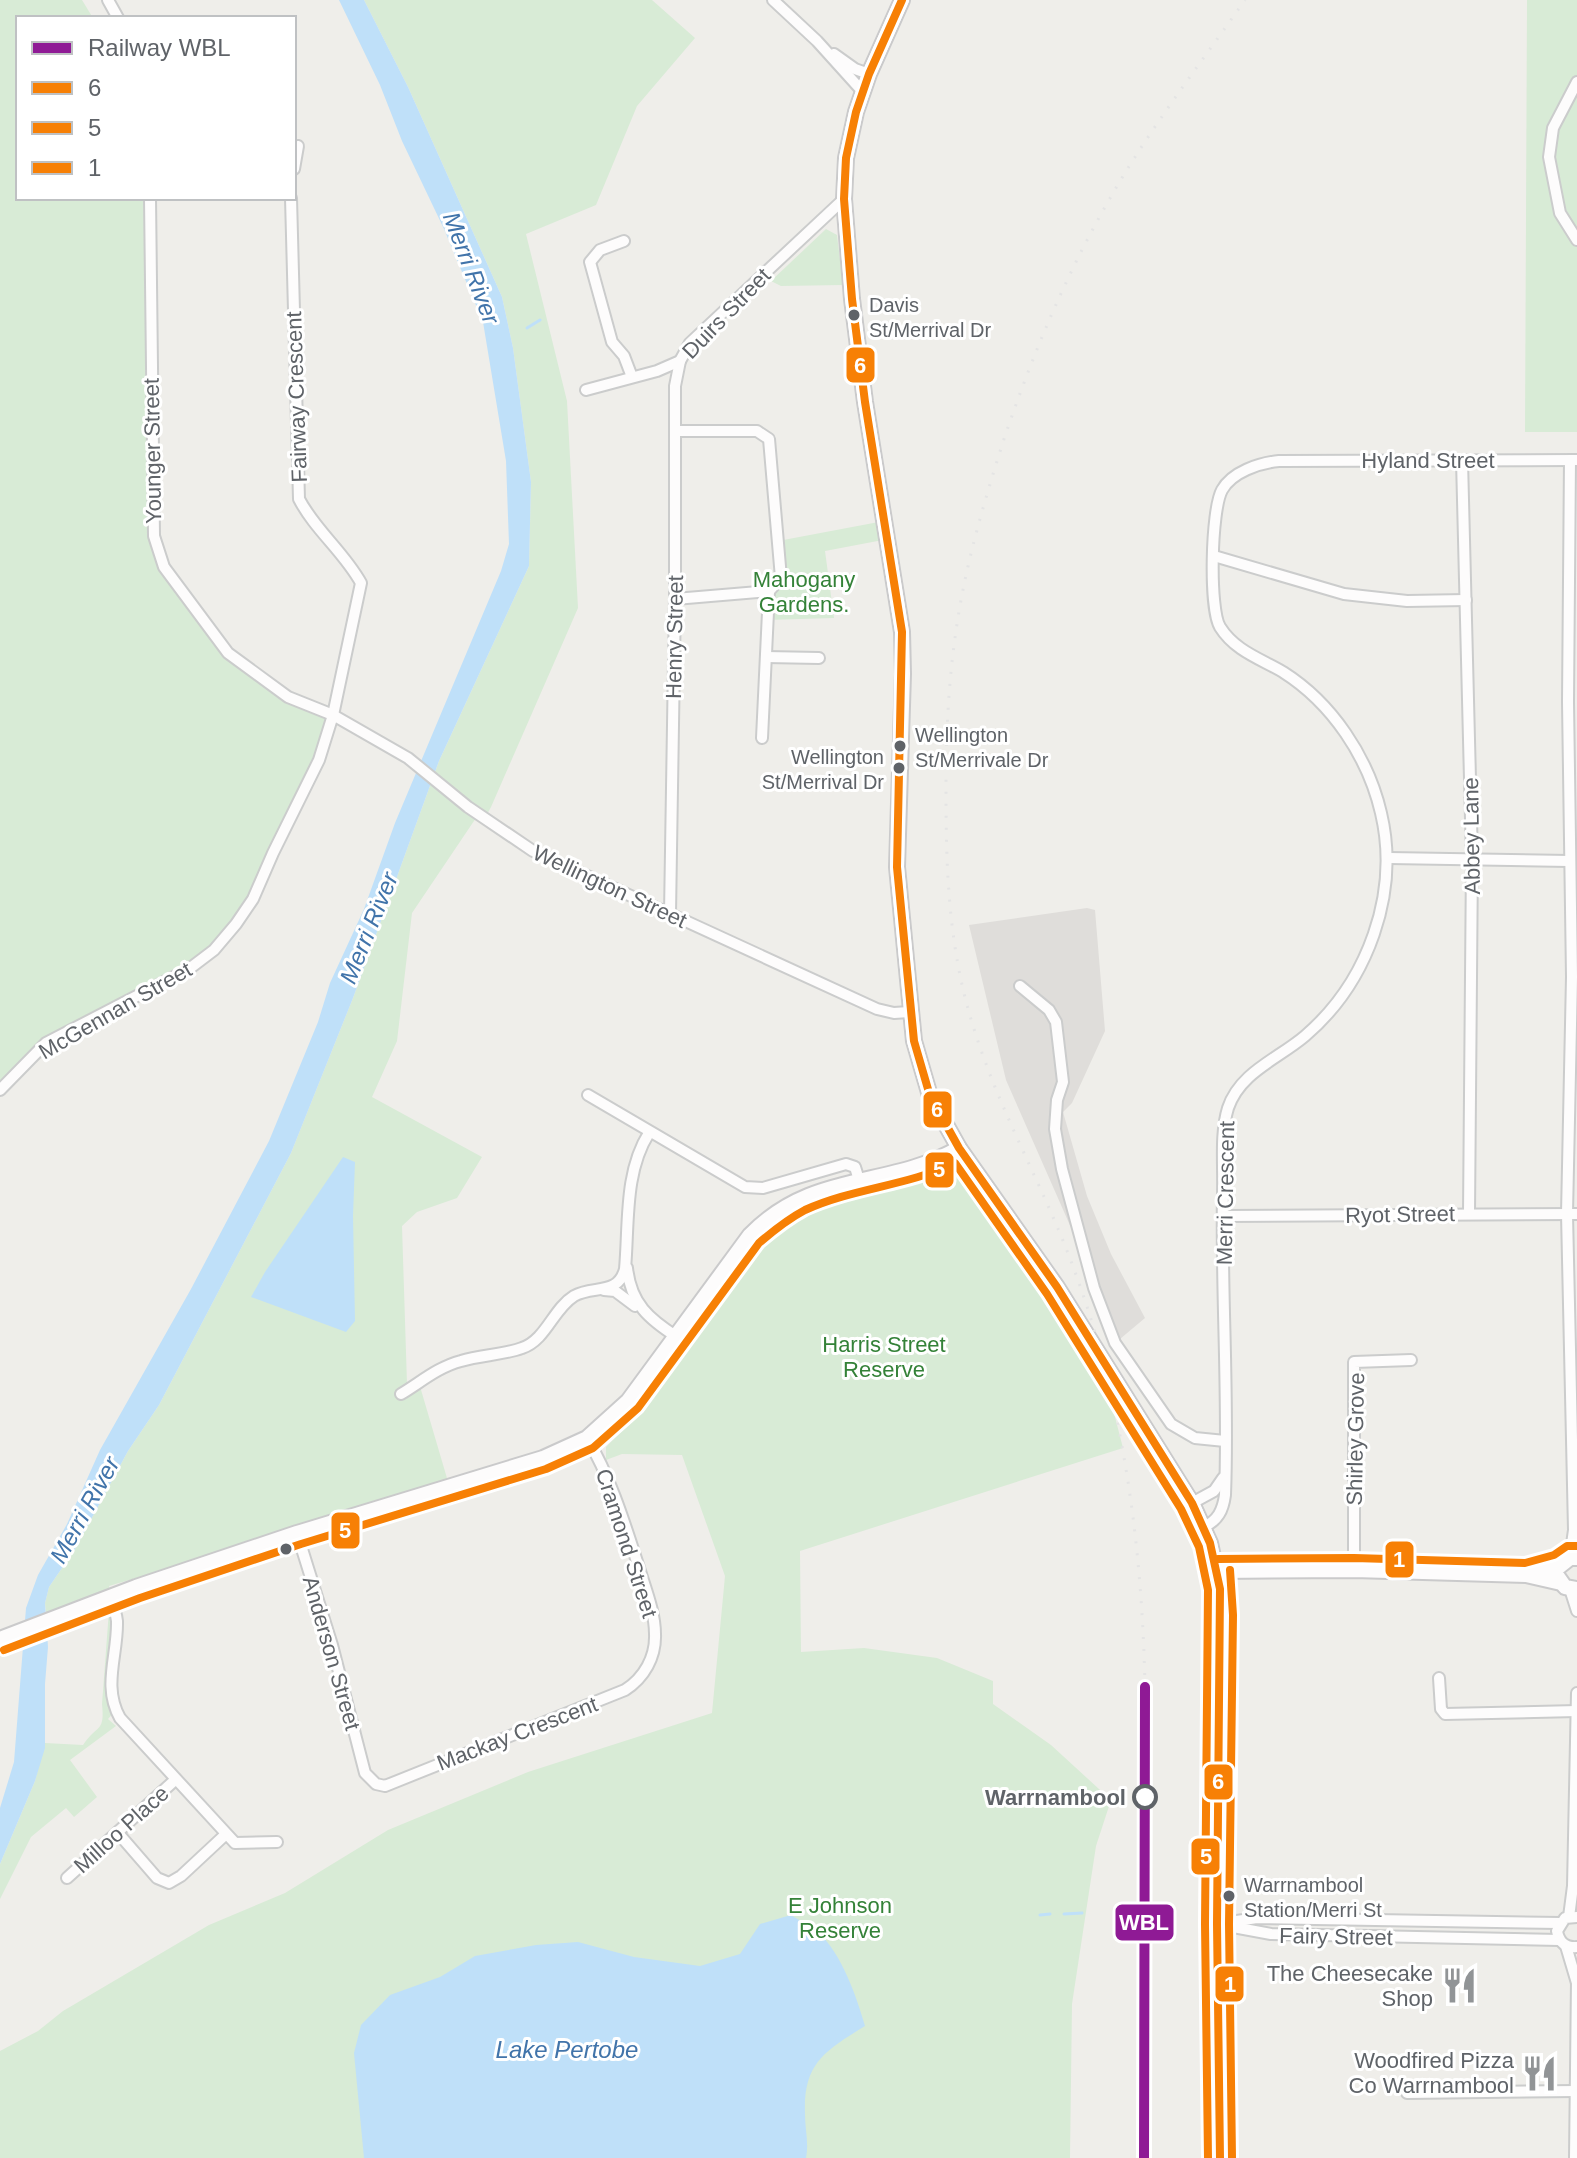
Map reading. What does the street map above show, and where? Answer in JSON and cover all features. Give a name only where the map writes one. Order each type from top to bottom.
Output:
[{"type":"street","points":[[773,0],[817,41],[863,92]]},
{"type":"street","points":[[902,0],[869,74],[848,143],[844,199],[865,402],[902,632],[897,867],[909,1012],[925,1082],[959,1148],[1057,1287],[1192,1503],[1218,1571],[1221,1615],[1217,1924],[1220,2158]]},
{"type":"street","points":[[817,41],[855,69],[869,74]]},
{"type":"street","points":[[1577,82],[1553,128],[1549,157],[1560,213],[1577,240]]},
{"type":"street","points":[[296,158],[298,146]]},
{"type":"street","name":"Duirs Street","points":[[586,390],[680,361],[690,343],[844,199]]},
{"type":"street","name":"Younger Street","points":[[150,200],[152,504],[154,536],[164,567],[228,653],[288,697],[333,715]]},
{"type":"street","name":"Fairway Crescent","points":[[291,200],[299,499],[308,517],[351,565],[361,583],[333,715]]},
{"type":"street","points":[[624,241],[600,250],[590,262],[612,342],[624,356],[632,377]]},
{"type":"street","name":"Henry Street","points":[[670,914],[675,386],[680,361]]},
{"type":"street","points":[[676,431],[757,431],[769,439],[781,578],[769,591],[762,738]]},
{"type":"street","name":"Abbey Lane","points":[[1462,460],[1472,859],[1469,1213]]},
{"type":"street","points":[[1574,460],[1569,861],[1574,977],[1572,1214],[1576,1536],[1569,1561],[1558,1573],[1569,1587],[1577,1611]]},
{"type":"street","name":"Hyland Street","points":[[1279,461],[1574,460]]},
{"type":"street","name":"Merri Crescent","points":[[1203,1527],[1214,1521],[1223,1506],[1226,1115],[1233,1096],[1246,1078],[1305,1036],[1345,992],[1377,926],[1389,858],[1372,782],[1345,731],[1302,685],[1249,654],[1229,639],[1218,625],[1214,597],[1214,530],[1222,490],[1236,475],[1266,462],[1279,461]]},
{"type":"street","points":[[1214,556],[1344,594],[1407,601],[1466,600]]},
{"type":"street","points":[[675,599],[769,591]]},
{"type":"street","points":[[766,657],[819,658]]},
{"type":"street","name":"Wellington Street","points":[[333,715],[408,758],[468,807],[533,851],[877,1009],[909,1012]]},
{"type":"street","name":"McGennan Street","points":[[0,1090],[46,1043],[189,969],[214,950],[253,899],[319,760],[333,715]]},
{"type":"street","points":[[1389,858],[1569,861]]},
{"type":"street","points":[[1020,986],[1049,1010],[1056,1022],[1063,1082],[1057,1100],[1055,1129],[1062,1169],[1094,1288],[1115,1343],[1171,1424],[1195,1438],[1225,1441]]},
{"type":"street","points":[[588,1095],[649,1133],[750,1188],[763,1188],[846,1164],[855,1167],[859,1180]]},
{"type":"street","points":[[401,1394],[451,1364],[524,1348],[536,1340],[571,1298],[584,1292],[612,1288],[620,1281],[626,1259],[633,1174],[639,1151],[649,1133]]},
{"type":"street","points":[[5,1637],[110,1596],[297,1533],[543,1458],[587,1438],[628,1401],[750,1235],[785,1205],[804,1196],[917,1166],[959,1148]]},
{"type":"street","name":"Ryot Street","points":[[1223,1216],[1572,1214]]},
{"type":"street","points":[[626,1259],[633,1294],[648,1318]]},
{"type":"street","points":[[602,1290],[615,1291],[624,1296],[648,1318],[677,1337]]},
{"type":"street","name":"Shirley Grove","points":[[1354,1570],[1354,1362],[1411,1360]]},
{"type":"street","name":"Cramond Street","points":[[587,1438],[608,1479],[648,1598],[655,1625],[653,1651]]},
{"type":"street","points":[[1192,1503],[1219,1487],[1225,1470]]},
{"type":"street","name":"Anderson Street","points":[[297,1533],[331,1642],[365,1773]]},
{"type":"street","points":[[1526,1575],[1569,1561]]},
{"type":"street","points":[[1218,1571],[1354,1570],[1526,1575],[1569,1587]]},
{"type":"street","points":[[110,1596],[117,1626],[110,1690],[120,1718],[235,1843],[277,1842]]},
{"type":"street","name":"Mackay Crescent","points":[[365,1773],[376,1784],[385,1786],[600,1701],[635,1684],[653,1651]]},
{"type":"street","points":[[1439,1678],[1441,1709],[1445,1714],[1577,1711]]},
{"type":"street","points":[[1575,2158],[1577,1982],[1567,1944],[1557,1931],[1569,1919],[1573,1886],[1577,1693]]},
{"type":"street","name":"Milloo Place","points":[[67,1878],[175,1780]]},
{"type":"street","points":[[118,1833],[157,1878],[169,1883],[177,1880],[225,1835]]},
{"type":"street","points":[[1573,1886],[1577,1902]]},
{"type":"street","name":"Fairy Street","points":[[1217,1924],[1257,1918],[1569,1919]]},
{"type":"street","name":"Fairy Street","points":[[1217,1924],[1271,1934],[1567,1944]]},
{"type":"street","points":[[1407,2093],[1577,2091]]},
{"type":"shaded area","points":[[1087,908],[1095,910],[1105,1031],[1072,1103],[1063,1112],[1087,1196],[1111,1254],[1145,1318],[1120,1339],[1006,1080],[969,925]]},
{"type":"green space","points":[[0,0],[82,0],[92,16],[16,16],[16,200],[150,200],[152,504],[164,567],[228,653],[288,697],[333,715],[253,899],[214,950],[46,1043],[0,1090]]},
{"type":"green space","points":[[364,0],[652,0],[695,38],[637,106],[596,205],[526,234],[567,401],[578,608],[491,807],[485,818],[478,815],[412,913],[397,1041],[372,1097],[482,1157],[457,1198],[417,1212],[402,1226],[407,1384],[419,1383],[449,1485],[109,1586],[116,1616],[116,1710],[108,1719],[116,1726],[70,1760],[97,1797],[74,1817],[66,1808],[31,1837],[0,1899],[0,1864],[35,1781],[45,1743],[83,1745],[99,1728],[102,1720],[110,1597],[47,1622],[45,1603],[49,1587],[75,1549],[128,1451],[159,1405],[291,1153],[353,998],[439,761],[529,566],[531,482],[513,348],[502,297],[408,87]]},
{"type":"green space","points":[[1527,0],[1577,0],[1577,432],[1525,432]]},
{"type":"green space","points":[[826,229],[837,235],[843,285],[781,286],[771,281]]},
{"type":"green space","name":"Mahogany Gardens.","points":[[884,521],[888,539],[825,551],[834,618],[767,620],[769,591],[781,578],[778,541]]},
{"type":"green space","name":"E Johnson Reserve","points":[[957,1175],[971,1182],[1107,1386],[1123,1448],[800,1551],[801,1652],[864,1648],[937,1658],[993,1681],[993,1704],[1051,1745],[1111,1800],[1096,1846],[1072,2004],[1070,2158],[0,2158],[0,2051],[38,2031],[63,2011],[209,1925],[285,1893],[388,1830],[528,1772],[712,1713],[725,1576],[682,1455],[622,1454],[606,1460],[606,1447],[644,1408],[764,1246],[800,1217],[824,1207],[934,1178]]},
{"type":"water","name":"Merri River","points":[[339,0],[364,0],[408,87],[502,297],[513,348],[531,482],[529,566],[439,761],[353,998],[291,1153],[159,1405],[128,1451],[75,1549],[49,1587],[45,1603],[48,1647],[45,1748],[35,1781],[0,1864],[0,1808],[14,1762],[26,1608],[38,1575],[67,1524],[100,1450],[191,1289],[269,1141],[318,1022],[330,983],[364,909],[395,823],[501,571],[509,544],[506,461],[483,322],[380,85]]},
{"type":"water","points":[[343,1157],[355,1162],[355,1321],[346,1332],[251,1297]]},
{"type":"water","name":"Lake Pertobe","points":[[791,1915],[819,1933],[835,1952],[853,1989],[865,2026],[828,2051],[813,2070],[805,2097],[806,2158],[364,2158],[354,2053],[361,2025],[390,1995],[440,1977],[475,1956],[536,1945],[578,1942],[634,1957],[700,1966],[740,1954],[760,1924]]},
{"type":"waterway","points":[[527,328],[540,320]]},
{"type":"waterway","points":[[1064,1914],[1082,1913]]},
{"type":"waterway","points":[[1040,1915],[1050,1914]]},
{"type":"railway","points":[[1145,1687],[1134,1529],[1118,1425],[1106,1373],[1075,1272],[986,1063],[960,973],[954,943],[947,853],[948,712],[956,631],[970,558],[1004,439],[1039,344],[1066,283],[1113,193],[1160,119],[1245,0]]},
{"type":"rail line","name":"WBL","points":[[1144,2158],[1145,1687]]},
{"type":"transit line","name":"6","points":[[902,0],[869,74],[856,112],[846,158],[844,199],[865,402],[902,632],[897,867],[914,1041],[930,1096],[959,1148],[1057,1287],[1192,1503],[1210,1543],[1220,1589],[1217,1924],[1220,2158]]},
{"type":"transit line","name":"5","points":[[4,1650],[140,1598],[301,1544],[546,1469],[593,1448],[638,1408],[759,1243],[775,1230],[805,1210],[823,1203],[918,1177],[955,1163],[1047,1294],[1181,1509],[1199,1547],[1208,1590],[1205,1924],[1208,2158]]},
{"type":"transit line","name":"1","points":[[1218,1559],[1354,1558],[1525,1563],[1554,1555],[1567,1546],[1577,1546]]},
{"type":"transit line","name":"1","points":[[1230,1570],[1233,1615],[1229,1924],[1232,2158]]},
{"type":"place","name":"Davis St/Merrival Dr","points":[[854,315]]},
{"type":"place","name":"Wellington St/Merrivale Dr","points":[[900,746]]},
{"type":"place","name":"Wellington St/Merrival Dr","points":[[899,768]]},
{"type":"place","name":"Warrnambool","points":[[1145,1797]]},
{"type":"place","name":"Warrnambool Station/Merri St","points":[[1229,1896]]},
{"type":"place","name":"The Cheesecake Shop","points":[[1459,1986]]},
{"type":"place","name":"Woodfired Pizza Co Warrnambool","points":[[1540,2073]]},
{"type":"park label","name":"Harris Street Reserve","points":[[884,1356]]}]
